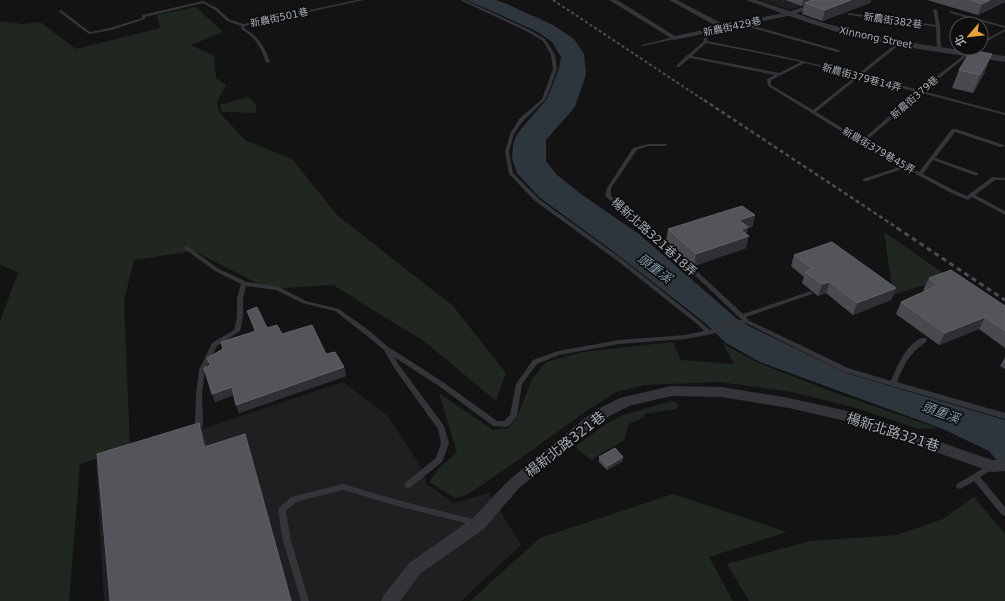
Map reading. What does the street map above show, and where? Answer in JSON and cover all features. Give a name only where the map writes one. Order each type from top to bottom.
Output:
[{"type":"street","points":[[612,0],[674,38]]},
{"type":"street","points":[[672,0],[725,28]]},
{"type":"street","name":"Xinnong Street","points":[[750,0],[840,30],[899,43],[949,50]]},
{"type":"street","name":"新農街429巷","points":[[674,38],[790,14],[830,0]]},
{"type":"street","name":"Xinnong Street","points":[[986,56],[1005,59]]},
{"type":"street","name":"楊新北路321巷","points":[[390,601],[415,568],[478,524],[514,484],[599,415],[625,402],[671,391],[722,392],[856,418],[999,465]]},
{"type":"lane","name":"新農街501巷","points":[[60,11],[89,33],[130,24],[144,18],[143,16],[203,2],[216,9],[228,20],[243,25],[362,0]]},
{"type":"lane","points":[[462,0],[529,31],[544,40],[553,55],[555,69],[544,99],[522,120],[512,134],[507,152],[511,173],[537,200],[621,261],[710,332]]},
{"type":"lane","name":"新農街382巷","points":[[935,10],[938,26],[939,49]]},
{"type":"lane","points":[[951,12],[1005,27]]},
{"type":"lane","name":"新農街382巷","points":[[849,14],[938,26]]},
{"type":"lane","points":[[743,24],[838,51]]},
{"type":"lane","name":"新農街501巷","points":[[243,25],[242,28],[256,36],[261,42],[268,62]]},
{"type":"lane","points":[[989,39],[1005,30]]},
{"type":"lane","points":[[678,66],[706,42],[707,32]]},
{"type":"lane","points":[[643,45],[674,38]]},
{"type":"lane","name":"新農街379巷14弄","points":[[706,42],[753,50],[805,62],[1005,114]]},
{"type":"lane","points":[[813,112],[899,43]]},
{"type":"lane","points":[[688,56],[778,74],[805,62]]},
{"type":"lane","name":"新農街379巷","points":[[862,142],[962,56]]},
{"type":"lane","name":"新農街379巷45弄","points":[[778,74],[769,79],[769,85],[862,142],[951,192],[968,198],[972,195]]},
{"type":"lane","points":[[920,174],[954,130],[1002,146]]},
{"type":"lane","name":"楊新北路321巷18弄","points":[[665,145],[648,146],[635,149],[609,188],[608,196],[671,250],[744,320]]},
{"type":"lane","points":[[932,158],[976,174]]},
{"type":"lane","points":[[865,180],[906,166]]},
{"type":"lane","points":[[1005,179],[994,178],[972,195],[1005,213]]},
{"type":"lane","points":[[188,248],[217,270],[244,283],[277,288],[304,302],[337,310],[385,348],[441,384],[496,424],[506,424],[513,416],[519,384],[535,362],[558,353],[619,342],[685,337],[710,332],[810,293]]},
{"type":"lane","points":[[190,441],[199,425],[199,393],[202,370],[214,345],[237,331],[240,317],[240,298],[244,283]]},
{"type":"lane","points":[[744,320],[846,370],[1005,416]]},
{"type":"lane","points":[[893,384],[902,360],[916,344],[924,340]]},
{"type":"lane","points":[[385,348],[441,428],[445,443],[440,460],[408,485]]},
{"type":"lane","points":[[960,486],[999,465]]},
{"type":"lane","points":[[975,477],[1005,513]]},
{"type":"lane","points":[[305,601],[287,542],[282,510],[294,499],[312,493],[343,487],[478,524]]},
{"type":"shaded area","points":[[761,0],[818,0],[790,10]]},
{"type":"shaded area","points":[[196,7],[223,32],[191,45],[214,56],[216,78],[226,85],[217,102],[219,112],[245,140],[292,159],[337,215],[453,306],[506,373],[496,401],[425,342],[333,285],[268,289],[194,251],[134,260],[124,301],[130,448],[80,464],[69,601],[0,601],[0,321],[18,273],[0,264],[0,21],[23,24],[40,22],[76,49],[160,28],[157,15]]},
{"type":"shaded area","points":[[248,97],[255,104],[256,113],[222,112],[220,105]]},
{"type":"shaded area","points":[[884,232],[949,277],[893,295]]},
{"type":"shaded area","points":[[673,342],[681,360],[734,364],[723,344],[759,363],[833,392],[937,428],[919,429],[856,408],[792,392],[720,382],[645,385],[616,392],[467,495],[455,498],[429,482],[439,468],[457,452],[439,393],[493,430],[509,428],[518,415],[532,379],[546,362],[583,352]]},
{"type":"shaded area","points":[[343,382],[387,415],[423,470],[427,484],[454,503],[489,493],[521,545],[461,601],[104,601],[96,464]]},
{"type":"shaded area","points":[[672,401],[676,402],[678,407],[676,409],[645,414],[644,417],[629,424],[624,440],[591,460],[575,447],[603,426],[623,415]]},
{"type":"shaded area","points":[[673,494],[787,532],[709,557],[733,601],[470,601],[540,538]]},
{"type":"shaded area","points":[[974,497],[1005,534],[1005,601],[749,601],[727,564],[810,541],[897,535],[943,519]]},
{"type":"water","name":"頭重溪","points":[[467,0],[496,0],[553,25],[574,39],[584,54],[586,74],[575,107],[546,140],[546,161],[556,174],[581,194],[639,234],[736,318],[747,325],[846,373],[1005,420],[1005,470],[989,451],[943,429],[760,362],[726,343],[705,323],[618,255],[539,197],[517,173],[512,159],[513,145],[516,136],[521,129],[547,99],[559,68],[561,57],[552,42],[536,31]]},
{"type":"building","points":[[812,0],[851,0],[825,10],[805,3]]},
{"type":"building","points":[[970,0],[990,0],[982,4]]},
{"type":"building","points":[[989,53],[992,54],[980,75],[959,70],[967,56],[989,56]]},
{"type":"building","points":[[742,206],[755,215],[739,220],[748,227],[741,230],[749,236],[696,254],[668,229]]},
{"type":"building","points":[[832,242],[896,288],[857,303],[830,282],[822,284],[805,272],[813,269],[794,255]]},
{"type":"building","points":[[951,270],[1005,306],[1005,331],[985,317],[945,333],[901,302],[938,285],[929,278]]},
{"type":"building","points":[[257,307],[267,328],[277,325],[282,334],[312,325],[326,354],[335,352],[344,367],[236,405],[232,387],[212,394],[204,368],[210,365],[207,358],[223,349],[221,342],[256,331],[247,311]]},
{"type":"building","points":[[199,423],[204,447],[245,434],[291,601],[110,601],[97,454]]},
{"type":"building","points":[[615,448],[623,457],[608,466],[599,457]]},
{"type":"railway","points":[[553,0],[705,101]]},
{"type":"railway","points":[[704,100],[899,229]]},
{"type":"railway","points":[[897,228],[1005,300]]}]
